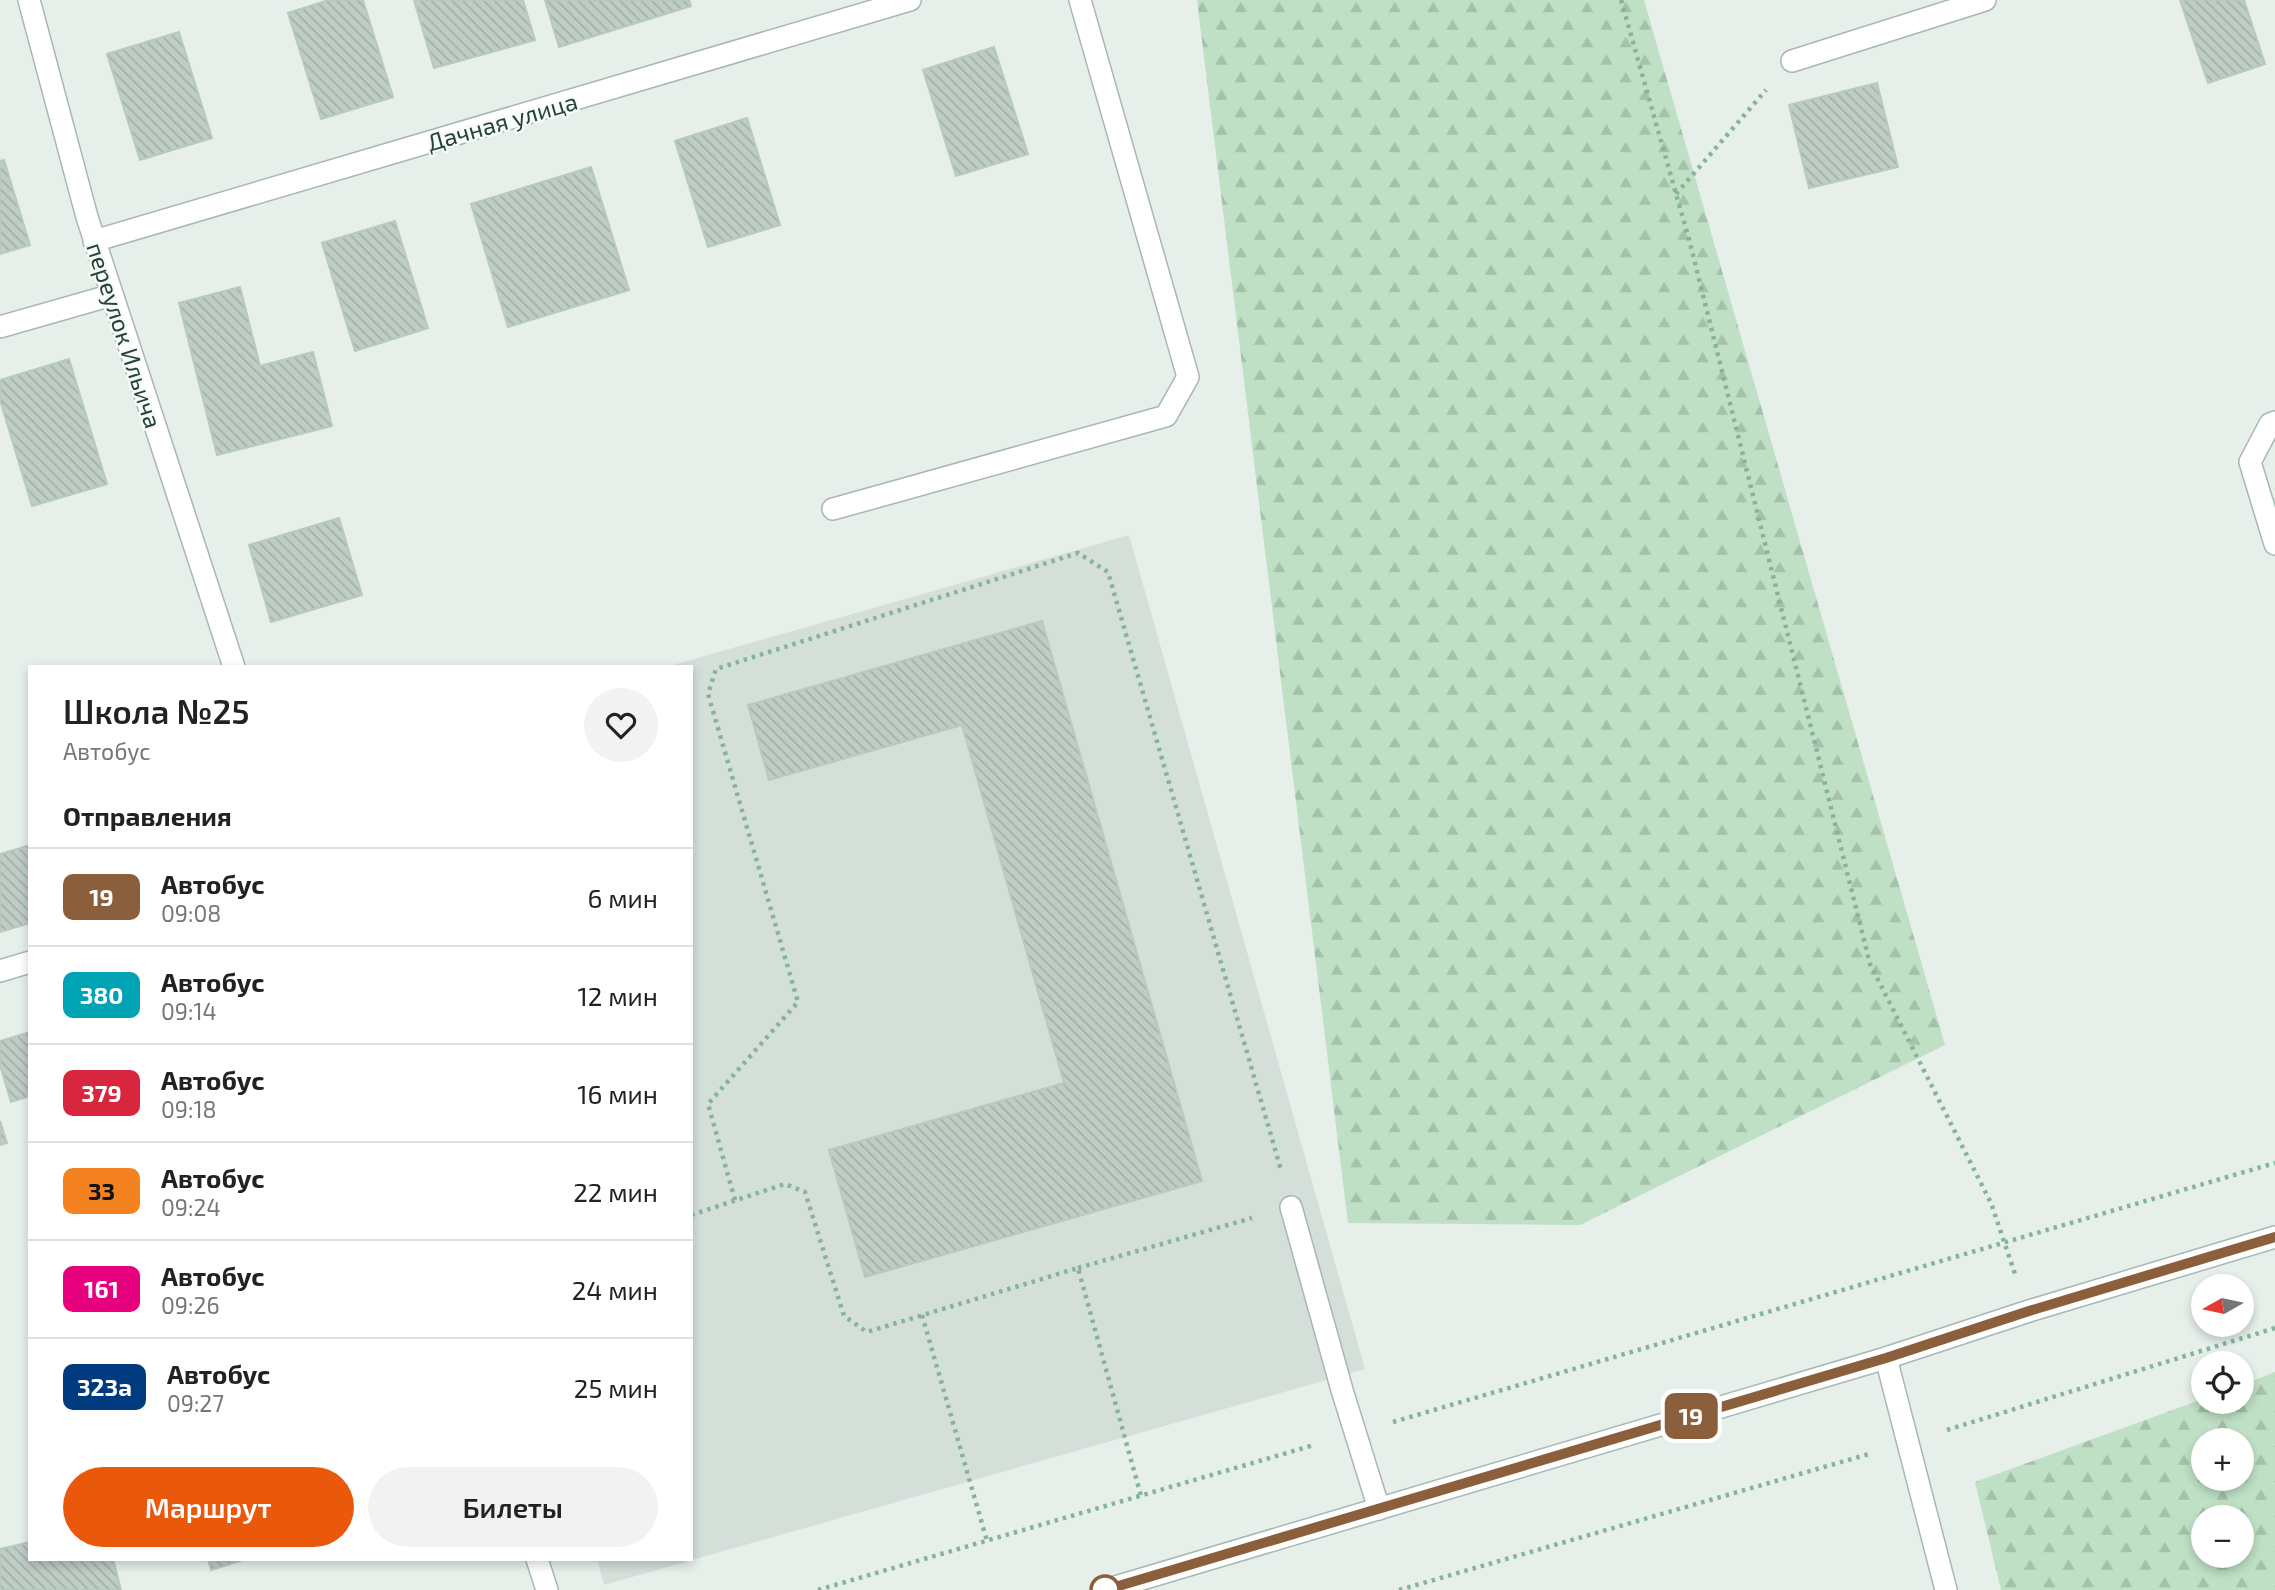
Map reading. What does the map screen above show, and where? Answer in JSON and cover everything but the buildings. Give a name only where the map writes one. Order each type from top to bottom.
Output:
[{"type":"street","name":"переулок Ильича","points":[[29,0],[94,241],[233,665]]},
{"type":"street","name":"Дачная улица","points":[[94,241],[910,0]]},
{"type":"street","points":[[833,509],[1166,416],[1188,377],[1080,0]]},
{"type":"street","points":[[1792,61],[1985,0]]},
{"type":"street","points":[[0,327],[112,295]]},
{"type":"street","points":[[2275,422],[2270,424],[2250,462],[2275,544]]},
{"type":"street","points":[[0,971],[28,963]]},
{"type":"street","points":[[1291,1207],[1378,1509]]},
{"type":"street","points":[[1105,1590],[1886,1358],[2029,1311],[2275,1237]]},
{"type":"street","points":[[1886,1358],[1946,1590]]},
{"type":"street","points":[[538,1561],[547,1590]]},
{"type":"path","points":[[1621,0],[1676,194],[1870,964],[1991,1203],[2003,1244],[2029,1311]]},
{"type":"path","points":[[1676,194],[1792,61]]},
{"type":"path","points":[[693,1214],[785,1184],[805,1192],[844,1316],[866,1332],[1291,1207],[1108,572],[1078,554],[716,669],[708,694],[798,1002],[708,1104],[735,1200]]},
{"type":"path","points":[[818,1590],[2275,1163]]},
{"type":"path","points":[[1078,1268],[1141,1496]]},
{"type":"path","points":[[922,1315],[987,1541]]},
{"type":"path","points":[[1399,1590],[1907,1443],[2275,1328]]},
{"type":"shaded area","points":[[1129,535],[1365,1369],[693,1560],[693,665],[673,665]]},
{"type":"shaded area","points":[[598,1561],[689,1561],[604,1585]]},
{"type":"green space","points":[[1197,0],[1644,0],[1945,1045],[1580,1225],[1348,1223]]},
{"type":"green space","points":[[2275,1372],[2275,1590],[2001,1590],[1975,1482],[2191,1403],[2191,1414],[2254,1414],[2254,1380]]},
{"type":"bus line","name":"19","points":[[1105,1590],[1886,1358],[2029,1311],[2275,1237]]}]
